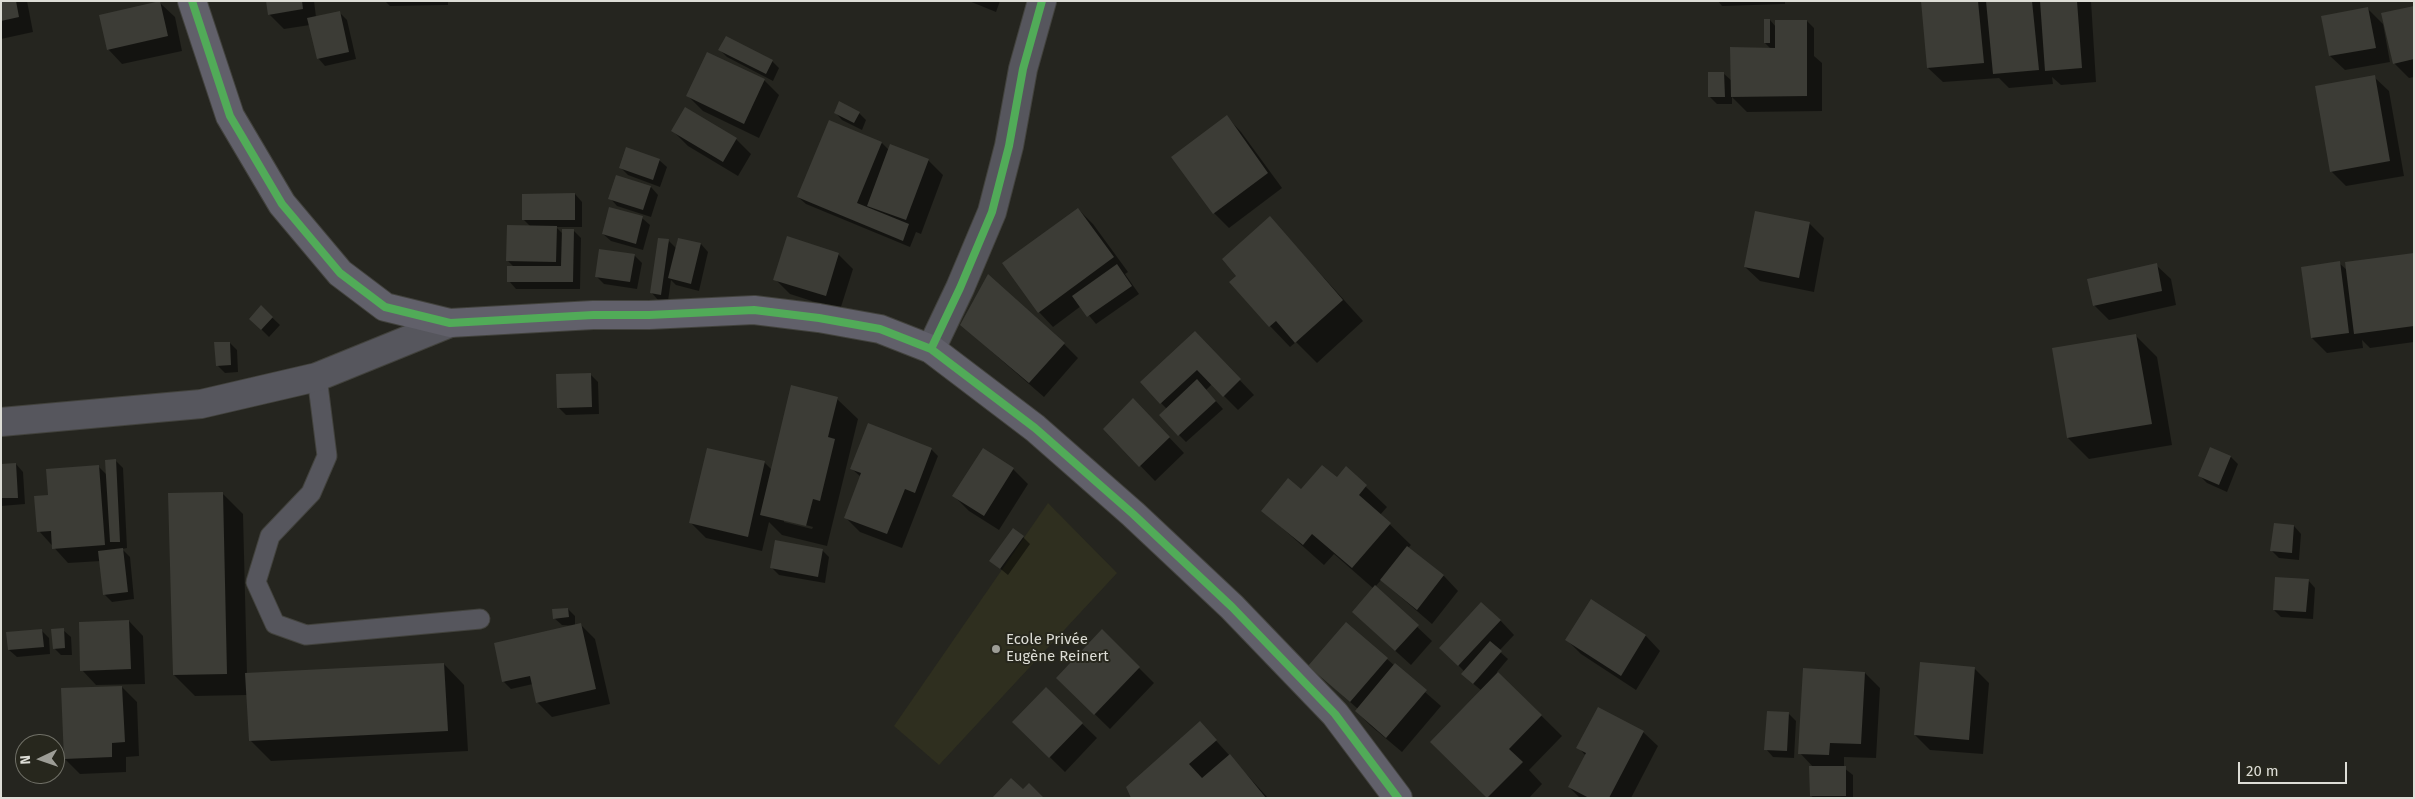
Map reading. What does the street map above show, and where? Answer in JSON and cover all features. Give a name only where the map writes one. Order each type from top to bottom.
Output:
[{"type":"street","points":[[192,1],[230,116],[282,204],[340,272],[386,307],[450,323],[593,315],[649,315],[754,310],[819,318],[880,330],[931,349],[1035,428],[1133,514],[1232,607],[1335,714],[1398,798]]},
{"type":"street","points":[[931,349],[960,288],[992,212],[1010,146],[1023,69],[1042,1]]},
{"type":"street","points":[[1,422],[201,404],[317,377],[450,323]]},
{"type":"lane","points":[[317,377],[327,456],[311,493],[270,536],[256,582],[275,624],[306,635],[480,619]]},
{"type":"shaded area","name":"Ecole Privée Eugène Reinert","points":[[1048,503],[1117,573],[939,765],[894,726]]},
{"type":"building","points":[[1,1],[16,1],[19,17],[1,21]]},
{"type":"building","points":[[160,1],[168,36],[107,50],[99,15]]},
{"type":"building","points":[[266,1],[302,1],[303,9],[268,15]]},
{"type":"building","points":[[1921,1],[1978,1],[1984,63],[1927,68]]},
{"type":"building","points":[[1986,1],[2032,1],[2039,70],[1993,74]]},
{"type":"building","points":[[2040,1],[2077,1],[2082,68],[2045,71]]},
{"type":"building","points":[[2414,6],[2414,59],[2393,64],[2381,13]]},
{"type":"building","points":[[2368,7],[2376,48],[2329,56],[2321,16]]},
{"type":"building","points":[[340,11],[349,52],[317,59],[307,18]]},
{"type":"building","points":[[1764,19],[1770,19],[1770,43],[1764,43]]},
{"type":"building","points":[[1775,20],[1807,20],[1807,96],[1731,97],[1730,47],[1775,48]]},
{"type":"building","points":[[726,36],[773,60],[766,74],[718,50]]},
{"type":"building","points":[[707,52],[765,79],[744,124],[686,96]]},
{"type":"building","points":[[1708,72],[1724,72],[1725,97],[1708,97]]},
{"type":"building","points":[[2375,75],[2390,161],[2330,172],[2315,86]]},
{"type":"building","points":[[839,101],[860,112],[854,123],[834,113]]},
{"type":"building","points":[[685,107],[737,138],[723,162],[671,131]]},
{"type":"building","points":[[1227,115],[1268,173],[1213,214],[1171,157]]},
{"type":"building","points":[[829,120],[882,142],[857,203],[909,224],[903,241],[797,197]]},
{"type":"building","points":[[890,144],[929,159],[906,220],[867,206]]},
{"type":"building","points":[[626,147],[660,159],[653,180],[619,168]]},
{"type":"building","points":[[616,175],[651,186],[643,210],[608,199]]},
{"type":"building","points":[[575,193],[575,220],[522,220],[522,194]]},
{"type":"building","points":[[609,207],[643,216],[636,244],[602,234]]},
{"type":"building","points":[[1078,208],[1114,257],[1038,313],[1002,263]]},
{"type":"building","points":[[1755,211],[1810,222],[1799,278],[1744,267]]},
{"type":"building","points":[[1270,216],[1343,300],[1295,343],[1276,321],[1269,327],[1229,282],[1236,276],[1222,259]]},
{"type":"building","points":[[507,225],[557,226],[556,262],[506,261]]},
{"type":"building","points":[[562,229],[574,229],[573,282],[507,282],[507,266],[561,266]]},
{"type":"building","points":[[787,236],[839,253],[826,296],[773,280]]},
{"type":"building","points":[[658,238],[669,239],[661,295],[650,293]]},
{"type":"building","points":[[678,238],[701,243],[691,284],[668,278]]},
{"type":"building","points":[[599,249],[635,254],[630,282],[595,277]]},
{"type":"building","points":[[2414,253],[2414,326],[2354,334],[2345,262]]},
{"type":"building","points":[[2340,261],[2349,333],[2311,338],[2301,267]]},
{"type":"building","points":[[2157,263],[2162,291],[2093,306],[2087,279]]},
{"type":"building","points":[[1117,264],[1132,286],[1087,317],[1072,296]]},
{"type":"building","points":[[988,274],[1065,343],[1029,383],[960,325]]},
{"type":"building","points":[[261,305],[273,317],[261,330],[249,319]]},
{"type":"building","points":[[1195,331],[1241,379],[1223,397],[1197,370],[1160,404],[1140,382]]},
{"type":"building","points":[[2136,334],[2152,424],[2067,438],[2052,348]]},
{"type":"building","points":[[214,342],[230,342],[231,365],[216,366]]},
{"type":"building","points":[[591,373],[592,407],[557,408],[556,374]]},
{"type":"building","points":[[1197,379],[1216,401],[1178,436],[1159,415]]},
{"type":"building","points":[[791,385],[838,397],[828,437],[835,439],[820,501],[813,499],[806,526],[760,515]]},
{"type":"building","points":[[1133,398],[1170,437],[1139,467],[1103,429]]},
{"type":"building","points":[[868,423],[932,448],[915,493],[905,489],[887,534],[844,518],[861,473],[850,469]]},
{"type":"building","points":[[2210,447],[2231,456],[2219,485],[2198,476]]},
{"type":"building","points":[[707,448],[765,461],[748,537],[689,523]]},
{"type":"building","points":[[983,448],[1014,468],[984,516],[952,496]]},
{"type":"building","points":[[116,459],[120,542],[110,542],[105,460]]},
{"type":"building","points":[[16,463],[18,498],[1,498],[1,464]]},
{"type":"building","points":[[99,465],[105,545],[52,549],[51,531],[37,532],[34,496],[48,495],[46,469]]},
{"type":"building","points":[[1322,465],[1337,477],[1346,466],[1367,485],[1359,495],[1391,523],[1352,568],[1312,534],[1303,545],[1261,511],[1288,478],[1301,489]]},
{"type":"building","points":[[223,492],[227,674],[173,675],[168,493]]},
{"type":"building","points":[[2274,523],[2294,525],[2292,553],[2270,551]]},
{"type":"building","points":[[1013,528],[1024,536],[1000,569],[989,561]]},
{"type":"building","points":[[775,540],[823,549],[818,577],[770,568]]},
{"type":"building","points":[[1407,546],[1444,575],[1417,610],[1380,580]]},
{"type":"building","points":[[123,548],[128,592],[103,595],[98,551]]},
{"type":"building","points":[[2275,577],[2309,579],[2306,612],[2273,610]]},
{"type":"building","points":[[1375,585],[1419,625],[1395,651],[1352,612]]},
{"type":"building","points":[[1591,599],[1646,635],[1621,676],[1565,640]]},
{"type":"building","points":[[1481,602],[1501,620],[1458,666],[1439,648]]},
{"type":"building","points":[[568,608],[569,617],[553,619],[552,609]]},
{"type":"building","points":[[129,620],[131,669],[80,671],[79,622]]},
{"type":"building","points":[[1346,622],[1388,658],[1350,702],[1308,666]]},
{"type":"building","points":[[581,623],[596,689],[536,703],[530,676],[502,682],[494,643]]},
{"type":"building","points":[[64,628],[65,648],[53,649],[51,629]]},
{"type":"building","points":[[42,629],[44,647],[8,650],[6,632]]},
{"type":"building","points":[[1102,629],[1140,667],[1094,715],[1056,678]]},
{"type":"building","points":[[1490,641],[1502,651],[1473,684],[1461,674]]},
{"type":"building","points":[[1920,662],[1975,667],[1969,740],[1914,735]]},
{"type":"building","points":[[444,663],[448,731],[249,741],[245,673]]},
{"type":"building","points":[[1395,663],[1427,690],[1386,738],[1355,711]]},
{"type":"building","points":[[1803,668],[1865,672],[1861,744],[1830,743],[1829,755],[1798,754]]},
{"type":"building","points":[[1498,672],[1542,715],[1509,749],[1523,762],[1487,798],[1430,742]]},
{"type":"building","points":[[122,686],[125,742],[112,743],[112,757],[65,759],[61,688]]},
{"type":"building","points":[[1046,687],[1083,723],[1049,758],[1012,722]]},
{"type":"building","points":[[1598,707],[1644,731],[1609,798],[1589,798],[1568,787],[1586,753],[1576,748]]},
{"type":"building","points":[[1767,711],[1789,712],[1787,751],[1764,750]]},
{"type":"building","points":[[1200,721],[1217,740],[1189,764],[1202,778],[1230,754],[1266,798],[1131,798],[1126,787]]},
{"type":"building","points":[[1809,766],[1846,766],[1846,796],[1810,796]]},
{"type":"building","points":[[1011,778],[1023,789],[1029,783],[1044,798],[992,798]]},
{"type":"cycle path","points":[[192,1],[230,116],[282,204],[340,273],[385,307],[450,323],[593,315],[649,315],[754,310],[819,318],[880,329],[931,349],[1035,428],[1133,514],[1232,607],[1335,714],[1398,798]]},
{"type":"cycle path","points":[[931,349],[960,288],[992,212],[1009,146],[1023,69],[1042,1]]},
{"type":"place","name":"Ecole Privée Eugène Reinert","points":[[996,649]]}]
